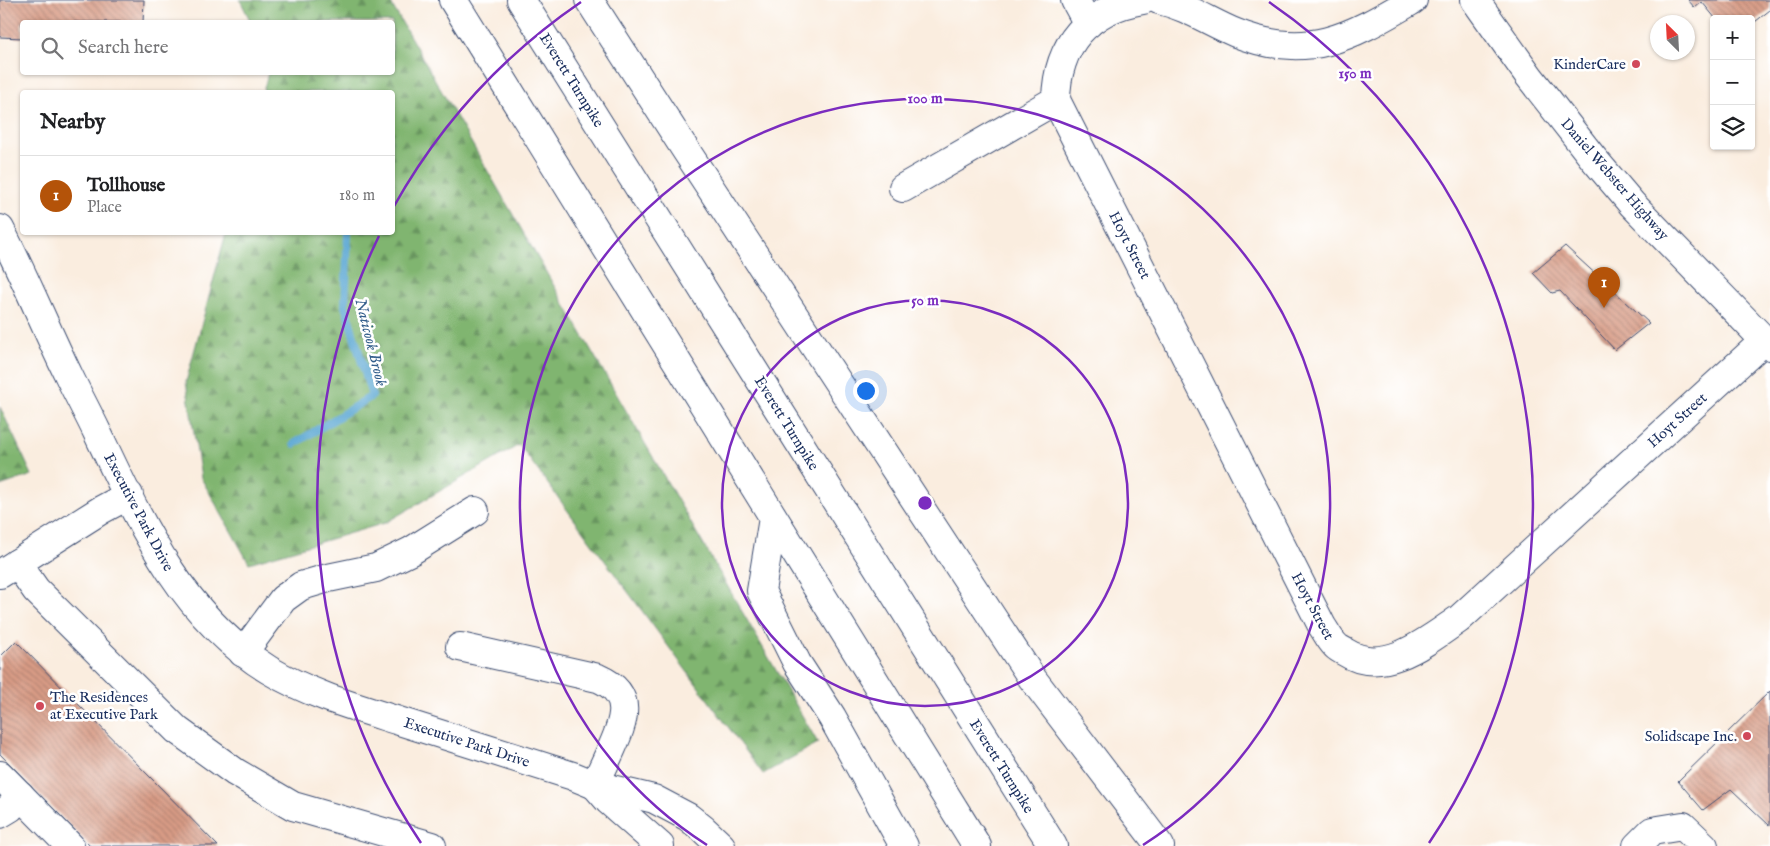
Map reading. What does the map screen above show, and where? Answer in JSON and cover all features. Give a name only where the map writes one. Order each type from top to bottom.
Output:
[{"type":"main road","points":[[452,0],[977,846]]},
{"type":"main road","name":"Everett Turnpike","points":[[522,0],[1052,846]]},
{"type":"main road","points":[[589,0],[1032,678],[1160,846]]},
{"type":"main road","points":[[1074,0],[1088,24]]},
{"type":"main road","points":[[903,188],[1056,100],[1056,81],[1062,60],[1071,41],[1088,24],[1108,11],[1129,2],[1143,0]]},
{"type":"main road","points":[[1159,0],[1179,5],[1236,33],[1268,42],[1306,45],[1331,41],[1354,33],[1412,0]]},
{"type":"main road","name":"Daniel Webster Highway","points":[[1475,0],[1529,76],[1593,158],[1632,204],[1767,344]]},
{"type":"main road","name":"Hoyt Street","points":[[1056,100],[1322,626],[1335,646],[1352,657],[1370,661],[1392,659],[1426,642],[1459,619],[1767,344]]},
{"type":"main road","name":"Executive Park Drive","points":[[0,229],[22,272],[69,376],[153,544],[178,585],[209,623],[243,653],[296,685],[335,700],[573,776],[595,785],[654,799],[688,817],[721,846]]},
{"type":"main road","points":[[128,495],[8,568],[36,590],[177,730],[235,772],[293,806],[432,846]]},
{"type":"main road","points":[[243,653],[283,599],[301,586],[376,568],[411,552],[475,512]]},
{"type":"main road","points":[[773,518],[762,592],[797,662],[832,717],[904,846]]},
{"type":"main road","points":[[460,647],[598,678],[610,684],[619,695],[624,710],[622,725],[595,785]]},
{"type":"main road","points":[[0,775],[70,846]]},
{"type":"main road","name":"Executive Park Drive","points":[[595,785],[660,846]]},
{"type":"main road","points":[[0,814],[10,808],[20,795]]},
{"type":"main road","points":[[1637,846],[1652,831],[1682,826],[1704,846]]},
{"type":"green space","points":[[240,0],[389,0],[818,743],[763,774],[519,445],[385,523],[249,563],[201,478],[186,382],[225,235],[395,235],[395,90],[264,90],[267,75],[395,75],[395,20],[250,20]]},
{"type":"green space","points":[[0,407],[32,475],[0,486]]},
{"type":"building","points":[[0,0],[144,0],[143,20],[20,20],[20,38],[0,37]]},
{"type":"building","points":[[1688,0],[1770,0],[1770,10],[1755,22],[1755,15],[1713,15],[1702,2],[1695,8]]},
{"type":"building","points":[[1565,246],[1649,323],[1615,350],[1560,291],[1552,293],[1533,273]]},
{"type":"building","name":"The Residences at Executive Park","points":[[16,641],[218,846],[90,846],[0,754],[0,657]]},
{"type":"building","name":"Solidscape Inc.","points":[[1770,691],[1770,826],[1731,789],[1703,810],[1678,781]]},
{"type":"waterway","name":"Naticook Brook","points":[[294,444],[372,396],[345,306],[348,235]]},
{"type":"place","name":"KinderCare","points":[[1636,64]]},
{"type":"place","name":"Tollhouse","points":[[1604,308]]},
{"type":"place","name":"The Residences at Executive Park","points":[[40,706]]},
{"type":"place","name":"Solidscape Inc.","points":[[1747,736]]}]
